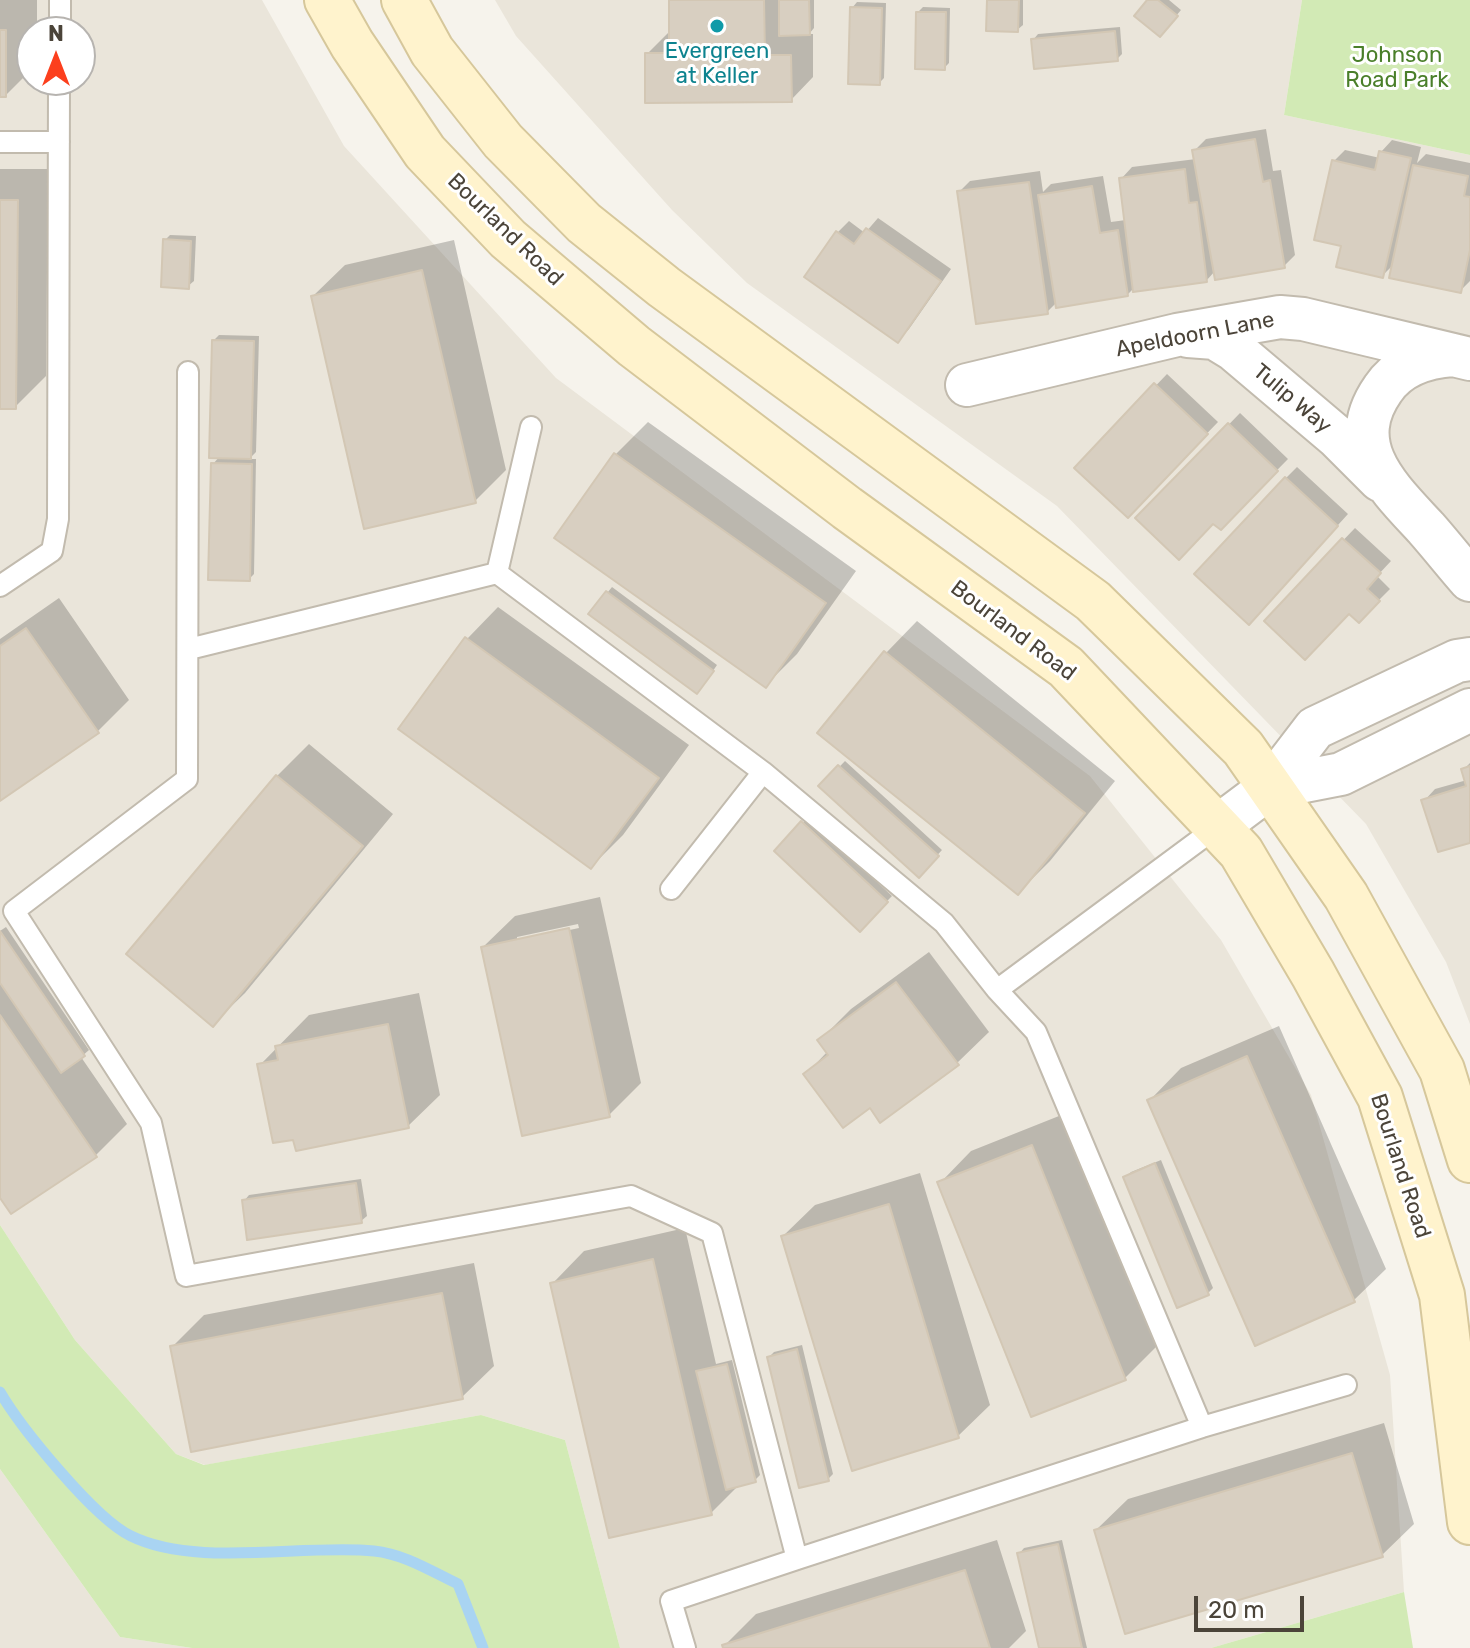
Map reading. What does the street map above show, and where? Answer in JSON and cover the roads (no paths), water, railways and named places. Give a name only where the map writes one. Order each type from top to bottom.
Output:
[{"type":"main road","name":"Bourland Road","points":[[327,0],[352,44],[425,152],[508,239],[634,346],[721,413],[1066,667],[1241,852],[1313,974],[1380,1097],[1442,1295],[1470,1522]]},
{"type":"main road","points":[[404,0],[432,51],[503,141],[584,223],[664,287],[1093,601],[1243,748],[1346,896],[1442,1070],[1470,1160]]},
{"type":"street","name":"Apeldoorn Lane","points":[[967,385],[1177,335],[1292,317],[1468,358]]},
{"type":"street","name":"Tulip Way","points":[[1177,335],[1215,338],[1233,349],[1337,437],[1362,465],[1393,491]]},
{"type":"street","name":"Tulip Way","points":[[1468,358],[1440,356],[1414,363],[1393,377],[1377,398],[1369,423],[1370,449],[1378,473],[1470,580]]},
{"type":"street","points":[[1217,827],[1269,788],[1315,728],[1457,661],[1470,659]]},
{"type":"street","points":[[1269,788],[1341,774],[1470,710]]},
{"type":"lane","points":[[0,586],[52,551],[58,519],[59,96]]},
{"type":"lane","points":[[0,142],[59,142]]},
{"type":"lane","points":[[188,372],[187,779],[14,911],[151,1123],[186,1276],[631,1196],[712,1233],[797,1559]]},
{"type":"lane","points":[[497,573],[531,427]]},
{"type":"lane","points":[[189,649],[497,573]]},
{"type":"lane","points":[[497,573],[763,772],[944,923],[997,990],[1036,1032],[1202,1427]]},
{"type":"lane","points":[[671,889],[763,772]]},
{"type":"lane","points":[[997,990],[1217,827]]},
{"type":"lane","points":[[685,1648],[671,1601],[1202,1427],[1346,1385]]},
{"type":"waterway","points":[[0,1392],[41,1449],[79,1492],[131,1536],[157,1546],[186,1551],[250,1553],[345,1550],[396,1556],[458,1584],[483,1648]]},
{"type":"place","name":"Evergreen at Keller","points":[[717,26]]},
{"type":"park label","name":"Johnson Road Park","points":[[1397,68]]}]
